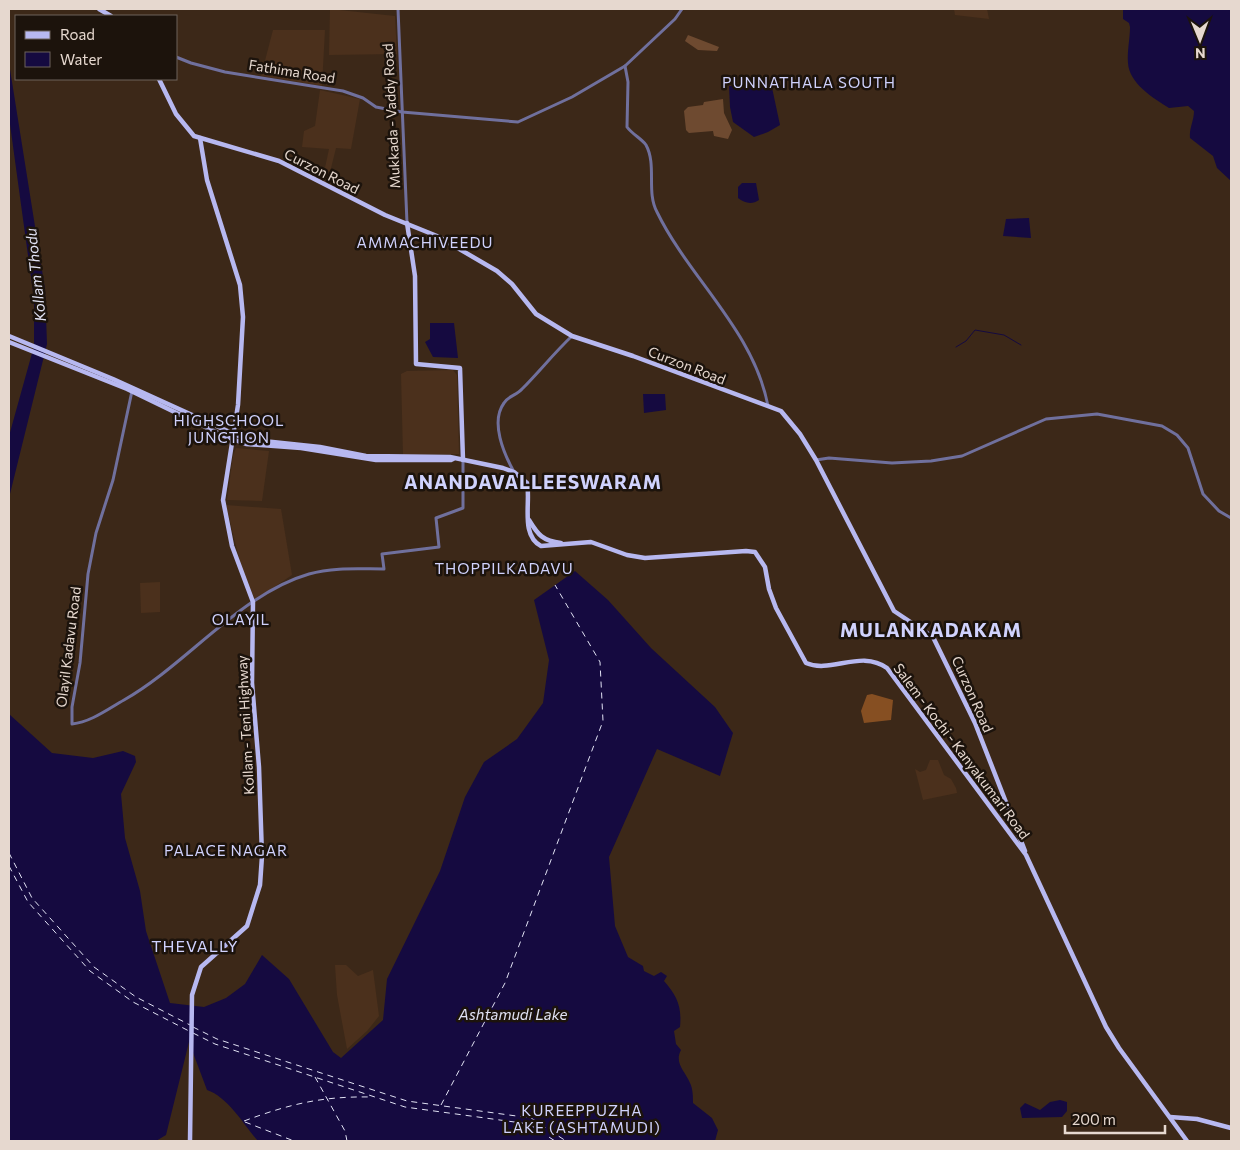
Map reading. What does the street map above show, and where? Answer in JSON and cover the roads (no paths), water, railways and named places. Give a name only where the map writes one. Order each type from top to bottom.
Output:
[{"type":"main road","points":[[99,9],[110,15]]},
{"type":"main road","name":"Curzon Road","points":[[159,80],[176,114],[192,134],[279,161],[384,215],[437,236],[498,271],[512,284],[536,314],[572,336],[781,411],[788,418],[816,460],[886,600],[894,612],[933,637],[944,656],[975,723],[1026,855]]},
{"type":"main road","name":"Kollam - Teni Highway","points":[[190,1141],[192,995],[201,967],[247,926],[260,884],[262,833],[258,741],[253,704],[253,602],[232,546],[223,509],[243,350],[243,317],[240,285],[207,180],[200,138]]},
{"type":"main road","points":[[407,223],[415,276],[416,364],[460,368],[463,460]]},
{"type":"main road","points":[[9,336],[258,447],[301,448],[369,459],[451,460],[454,458],[514,472],[527,483],[528,518],[531,537],[537,544],[546,547],[565,544]]},
{"type":"main road","points":[[9,342],[71,364]]},
{"type":"main road","points":[[528,518],[540,537],[551,542],[565,544]]},
{"type":"main road","name":"Salem - Kochi - Kanyakumari Road","points":[[565,544],[591,542],[627,555],[645,558],[755,552],[765,567],[769,588],[776,608],[806,663],[816,665],[865,660],[887,668],[1026,855],[1106,1027],[1118,1048],[1187,1141]]},
{"type":"main road","points":[[1170,1117],[1197,1119],[1231,1128]]},
{"type":"street","name":"Mukkada - Vaddy Road","points":[[398,9],[407,223]]},
{"type":"street","name":"Fathima Road","points":[[178,57],[225,72],[338,90],[363,98],[376,107],[402,112],[518,122],[572,97],[625,66],[675,19],[682,9]]},
{"type":"street","points":[[625,66],[628,82],[627,127],[647,147],[653,205],[679,250],[744,346],[757,371],[768,406]]},
{"type":"street","points":[[514,472],[504,454],[499,424],[503,403],[521,391],[572,336]]},
{"type":"street","name":"Olayil Kadavu Road","points":[[133,390],[114,480],[96,533],[88,574],[72,723],[90,719],[146,687],[253,602]]},
{"type":"street","points":[[816,460],[829,458],[892,463],[931,461],[962,456],[1046,419],[1097,414],[1162,426],[1177,435],[1188,448],[1203,494],[1219,511],[1231,518]]},
{"type":"street","points":[[253,602],[284,584],[310,574],[350,568],[384,569],[382,554],[439,547],[436,518],[463,508],[463,460]]},
{"type":"water","points":[[1123,9],[1231,9],[1231,181],[1217,168],[1213,156],[1190,138],[1194,111],[1188,106],[1169,108],[1143,89],[1133,77],[1128,63],[1130,27],[1129,23],[1123,19]]},
{"type":"water","name":"Kollam Thodu","points":[[9,63],[45,289],[47,344],[9,498],[9,436],[34,346],[34,299],[9,117]]},
{"type":"water","points":[[771,83],[780,125],[754,137],[733,122],[729,86]]},
{"type":"water","points":[[742,183],[756,183],[759,200],[748,203],[738,198],[738,187]]},
{"type":"water","points":[[1029,218],[1031,238],[1003,236],[1006,219]]},
{"type":"water","points":[[430,323],[454,323],[458,358],[433,357],[425,342],[430,339]]},
{"type":"water","points":[[643,394],[665,394],[666,410],[644,413]]},
{"type":"water","name":"Ashtamudi Lake","points":[[575,571],[608,600],[651,648],[715,707],[733,733],[720,776],[657,749],[609,857],[615,926],[628,957],[643,966],[644,971],[654,976],[661,972],[667,976],[664,981],[678,1002],[680,1013],[680,1027],[674,1031],[676,1044],[681,1050],[679,1063],[691,1085],[693,1103],[712,1118],[718,1130],[715,1141],[258,1141],[229,1105],[207,1090],[189,1042],[166,1135],[156,1141],[9,1141],[9,714],[52,753],[93,758],[123,751],[135,756],[136,762],[121,794],[125,838],[140,891],[146,931],[170,1003],[204,1007],[226,998],[245,984],[262,955],[289,979],[333,1052],[341,1058],[383,1020],[387,979],[440,871],[465,797],[484,762],[517,739],[543,703],[549,660],[534,600]]},
{"type":"water","points":[[1060,1100],[1067,1102],[1067,1111],[1062,1117],[1022,1118],[1020,1108],[1025,1103],[1040,1110],[1050,1102]]},
{"type":"waterway","points":[[956,347],[966,341],[975,330],[1004,335],[1021,345]]},
{"type":"district","name":"PUNNATHALA SOUTH","points":[[809,82]]},
{"type":"district","name":"AMMACHIVEEDU","points":[[425,242]]},
{"type":"district","name":"HIGHSCHOOL JUNCTION","points":[[229,428]]},
{"type":"district","name":"ANANDAVALLEESWARAM","points":[[533,481]]},
{"type":"district","name":"THOPPILKADAVU","points":[[504,568]]},
{"type":"district","name":"OLAYIL","points":[[241,619]]},
{"type":"district","name":"MULANKADAKAM","points":[[931,629]]},
{"type":"district","name":"PALACE NAGAR","points":[[226,850]]},
{"type":"district","name":"THEVALLY","points":[[195,945]]},
{"type":"district","name":"KUREEPPUZHA LAKE (ASHTAMUDI)","points":[[582,1118]]}]
